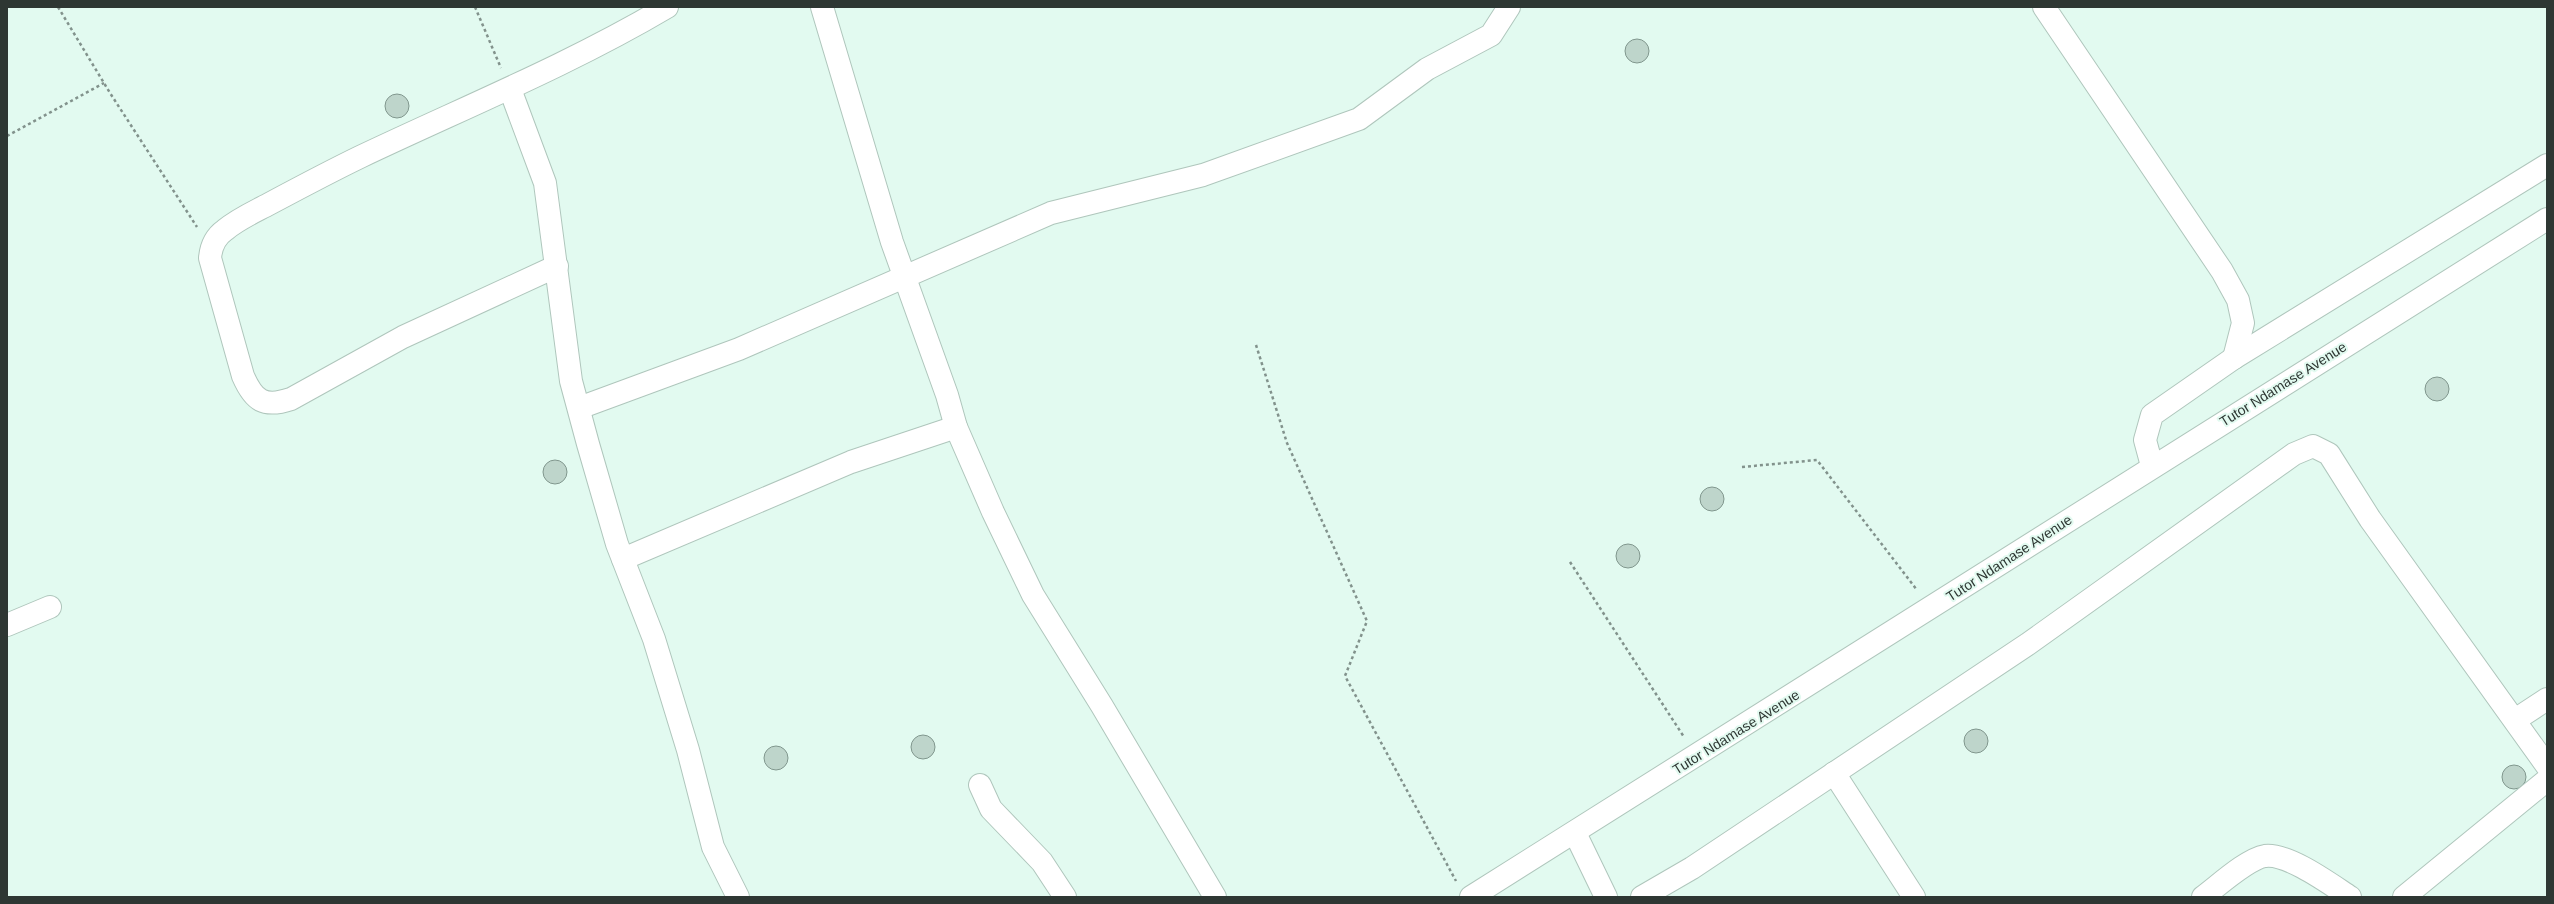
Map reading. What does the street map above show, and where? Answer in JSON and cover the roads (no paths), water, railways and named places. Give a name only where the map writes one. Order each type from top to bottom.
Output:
[{"type":"street","points":[[557,266],[403,337],[291,399],[272,405],[264,403],[256,397],[248,389],[242,376],[210,258],[211,247],[216,239],[230,226],[324,174],[439,119],[510,89],[635,26],[667,7]]},
{"type":"street","points":[[822,7],[892,242],[956,427],[1033,595],[1102,706],[1215,897]]},
{"type":"street","points":[[578,408],[739,349],[1051,213],[1203,175],[1359,119],[1427,69],[1491,35],[1509,7]]},
{"type":"street","points":[[2044,7],[2222,270],[2238,300],[2243,323],[2234,358]]},
{"type":"street","points":[[510,89],[545,183],[571,381],[578,408],[624,559],[654,639],[679,721],[713,847],[738,897]]},
{"type":"street","points":[[2152,466],[2145,440],[2152,416],[2234,358],[2547,165]]},
{"type":"street","name":"Tutor Ndamase Avenue","points":[[1464,890],[1575,833],[2152,466],[2547,219]]},
{"type":"street","points":[[624,559],[851,462],[956,427]]},
{"type":"street","points":[[1642,897],[1692,868],[2028,644],[2294,454],[2313,446],[2329,454],[2370,519],[2547,766]]},
{"type":"street","points":[[7,625],[50,607]]},
{"type":"street","points":[[2515,720],[2547,699]]},
{"type":"street","points":[[1834,773],[1914,897]]},
{"type":"street","points":[[2404,897],[2547,780]]},
{"type":"street","points":[[980,785],[991,809],[1042,862],[1066,897]]},
{"type":"street","points":[[1575,833],[1606,897]]},
{"type":"street","points":[[2203,897],[2248,864],[2264,856],[2281,857],[2350,897]]}]
